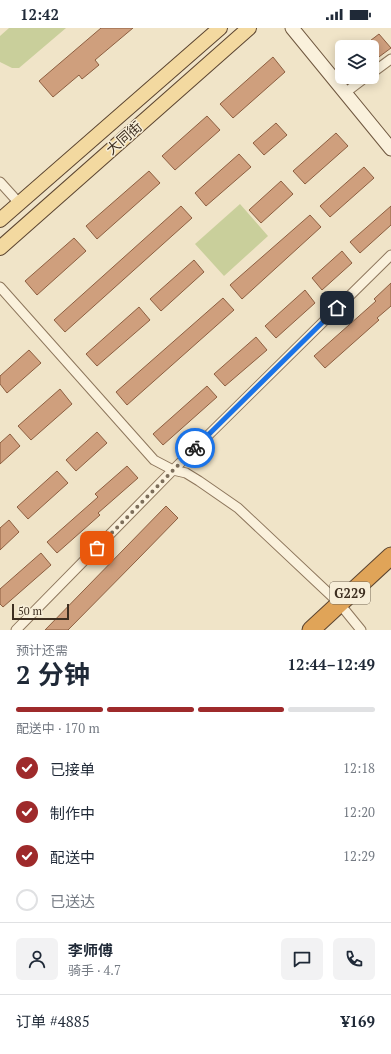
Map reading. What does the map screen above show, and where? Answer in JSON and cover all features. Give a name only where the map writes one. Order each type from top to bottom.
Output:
[{"type":"highway","name":"G229","points":[[311,630],[391,556]]},
{"type":"main road","name":"大同街","points":[[0,220],[220,28]]},
{"type":"main road","name":"大同街","points":[[0,248],[249,28]]},
{"type":"street","points":[[292,28],[391,149]]},
{"type":"street","points":[[379,67],[391,58]]},
{"type":"street","points":[[345,93],[357,84]]},
{"type":"street","points":[[0,182],[19,203]]},
{"type":"street","points":[[16,630],[173,470],[391,254]]},
{"type":"street","points":[[0,287],[154,460],[173,470],[186,473],[199,480],[238,508],[339,603],[362,630]]},
{"type":"green space","points":[[9,28],[66,28],[19,68],[12,68],[0,62],[0,36]]},
{"type":"green space","points":[[240,204],[268,236],[224,276],[195,244]]},
{"type":"building","points":[[101,28],[133,28],[95,60],[99,65],[82,79],[79,75],[53,97],[39,81]]},
{"type":"building","points":[[379,34],[391,48],[379,57],[379,40],[371,40]]},
{"type":"building","points":[[273,57],[285,72],[233,118],[220,104]]},
{"type":"building","points":[[207,116],[220,130],[175,170],[162,156]]},
{"type":"building","points":[[276,123],[287,135],[264,155],[253,143]]},
{"type":"building","points":[[336,133],[348,146],[305,184],[293,171]]},
{"type":"building","points":[[239,154],[251,167],[206,206],[195,193]]},
{"type":"building","points":[[364,167],[374,178],[330,217],[320,206]]},
{"type":"building","points":[[149,171],[160,183],[97,239],[86,226]]},
{"type":"building","points":[[281,181],[293,194],[261,223],[249,210]]},
{"type":"building","points":[[181,206],[192,218],[65,332],[54,320]]},
{"type":"building","points":[[391,206],[391,225],[360,253],[350,242]]},
{"type":"building","points":[[310,215],[321,227],[242,299],[230,285]]},
{"type":"building","points":[[74,238],[86,251],[37,295],[25,281]]},
{"type":"building","points":[[342,251],[352,263],[322,290],[312,278]]},
{"type":"building","points":[[194,260],[204,272],[161,311],[150,299]]},
{"type":"building","points":[[391,283],[391,306],[377,318],[379,320],[325,368],[314,356],[376,301],[374,299]]},
{"type":"building","points":[[305,290],[315,303],[276,338],[265,326]]},
{"type":"building","points":[[223,298],[234,310],[127,405],[116,392]]},
{"type":"building","points":[[139,307],[150,320],[97,366],[86,354]]},
{"type":"building","points":[[256,337],[267,350],[225,386],[214,374]]},
{"type":"building","points":[[29,350],[41,363],[7,393],[0,384],[0,376]]},
{"type":"building","points":[[207,386],[217,397],[163,445],[153,434]]},
{"type":"building","points":[[60,389],[72,404],[31,440],[18,426]]},
{"type":"building","points":[[97,432],[107,443],[76,471],[66,460]]},
{"type":"building","points":[[10,434],[20,446],[0,464],[0,443]]},
{"type":"building","points":[[127,466],[138,478],[98,513],[100,515],[57,553],[47,542],[98,497],[95,494]]},
{"type":"building","points":[[57,471],[68,483],[28,519],[17,507]]},
{"type":"building","points":[[166,506],[178,518],[138,559],[68,630],[45,630]]},
{"type":"building","points":[[9,520],[19,532],[0,550],[0,528]]},
{"type":"building","points":[[41,553],[51,565],[3,607],[0,604],[0,589]]},
{"type":"way so far","points":[[97,548],[195,448]]},
{"type":"route","points":[[195,448],[337,308]]}]
